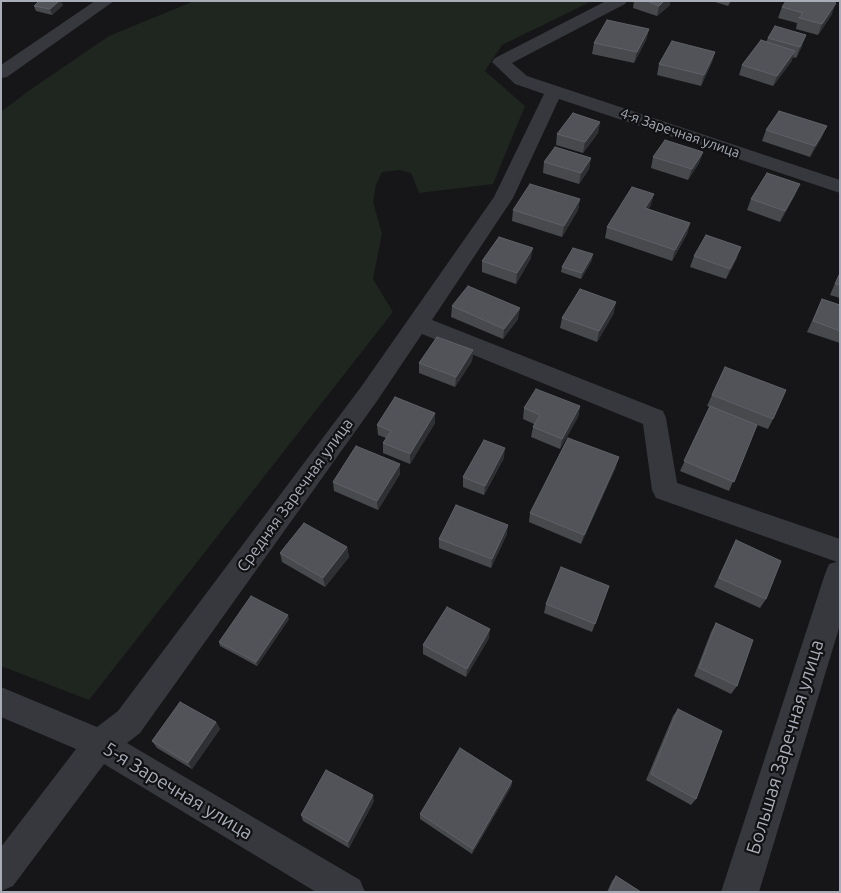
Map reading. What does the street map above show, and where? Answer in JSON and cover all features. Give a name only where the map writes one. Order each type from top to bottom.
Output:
[{"type":"street","points":[[1,73],[106,1]]},
{"type":"street","name":"4-я Заречная улица","points":[[619,1],[500,62],[521,80],[840,187]]},
{"type":"street","name":"Средняя Заречная улица","points":[[1,874],[100,744],[128,722],[369,394],[503,198],[554,91]]},
{"type":"street","points":[[417,323],[654,418],[665,490],[840,551]]},
{"type":"street","name":"Большая Заречная улица","points":[[740,892],[840,574]]},
{"type":"street","name":"5-я Заречная улица","points":[[1,702],[100,744],[348,892]]},
{"type":"shaded area","points":[[194,1],[592,1],[502,45],[485,71],[525,106],[493,184],[419,193],[411,173],[400,170],[382,172],[376,185],[373,202],[382,234],[373,279],[393,312],[89,700],[1,666],[1,112],[109,36]]},
{"type":"building","points":[[39,1],[59,1],[50,9],[34,6]]},
{"type":"building","points":[[647,1],[664,1],[659,6]]},
{"type":"building","points":[[786,1],[828,1],[836,3],[822,24],[799,18],[803,13],[782,7]]},
{"type":"building","points":[[607,20],[649,29],[637,52],[594,43]]},
{"type":"building","points":[[775,26],[806,35],[800,47],[768,38]]},
{"type":"building","points":[[761,40],[795,51],[777,76],[742,65]]},
{"type":"building","points":[[672,41],[715,52],[704,75],[659,64]]},
{"type":"building","points":[[779,111],[827,126],[815,146],[766,130]]},
{"type":"building","points":[[573,113],[600,122],[585,142],[557,134]]},
{"type":"building","points":[[665,140],[703,152],[692,169],[653,157]]},
{"type":"building","points":[[555,147],[591,158],[581,173],[544,162]]},
{"type":"building","points":[[767,173],[800,184],[785,211],[751,199]]},
{"type":"building","points":[[530,184],[580,199],[564,226],[513,210]]},
{"type":"building","points":[[632,187],[654,194],[645,208],[690,223],[675,250],[607,227]]},
{"type":"building","points":[[706,235],[741,247],[730,269],[694,256]]},
{"type":"building","points":[[499,237],[533,248],[517,273],[482,261]]},
{"type":"building","points":[[573,248],[593,254],[582,273],[562,267]]},
{"type":"building","points":[[840,273],[840,285],[835,284]]},
{"type":"building","points":[[468,286],[520,308],[504,329],[452,306]]},
{"type":"building","points":[[580,289],[616,302],[599,331],[562,318]]},
{"type":"building","points":[[822,299],[840,305],[840,331],[813,321]]},
{"type":"building","points":[[437,337],[473,350],[456,377],[419,363]]},
{"type":"building","points":[[725,367],[786,390],[773,419],[712,395]]},
{"type":"building","points":[[536,389],[580,406],[562,439],[533,427],[540,415],[524,408]]},
{"type":"building","points":[[395,397],[435,413],[410,454],[383,443],[391,431],[377,425]]},
{"type":"building","points":[[710,406],[757,425],[734,482],[684,461]]},
{"type":"building","points":[[568,438],[619,457],[584,535],[530,513]]},
{"type":"building","points":[[484,440],[505,448],[485,486],[463,477]]},
{"type":"building","points":[[356,446],[400,464],[377,501],[333,482]]},
{"type":"building","points":[[456,505],[508,525],[492,559],[439,539]]},
{"type":"building","points":[[304,523],[347,547],[323,578],[280,553]]},
{"type":"building","points":[[736,540],[781,561],[766,599],[719,578]]},
{"type":"building","points":[[561,567],[609,586],[595,624],[546,604]]},
{"type":"building","points":[[251,596],[288,615],[256,662],[219,642]]},
{"type":"building","points":[[447,607],[490,629],[467,669],[423,645]]},
{"type":"building","points":[[716,623],[753,640],[737,686],[699,668]]},
{"type":"building","points":[[180,702],[216,722],[188,763],[152,741]]},
{"type":"building","points":[[678,709],[722,731],[696,799],[651,774]]},
{"type":"building","points":[[460,748],[512,781],[473,849],[420,814]]},
{"type":"building","points":[[326,770],[373,795],[348,842],[301,815]]},
{"type":"building","points":[[616,876],[641,892],[609,892]]}]
